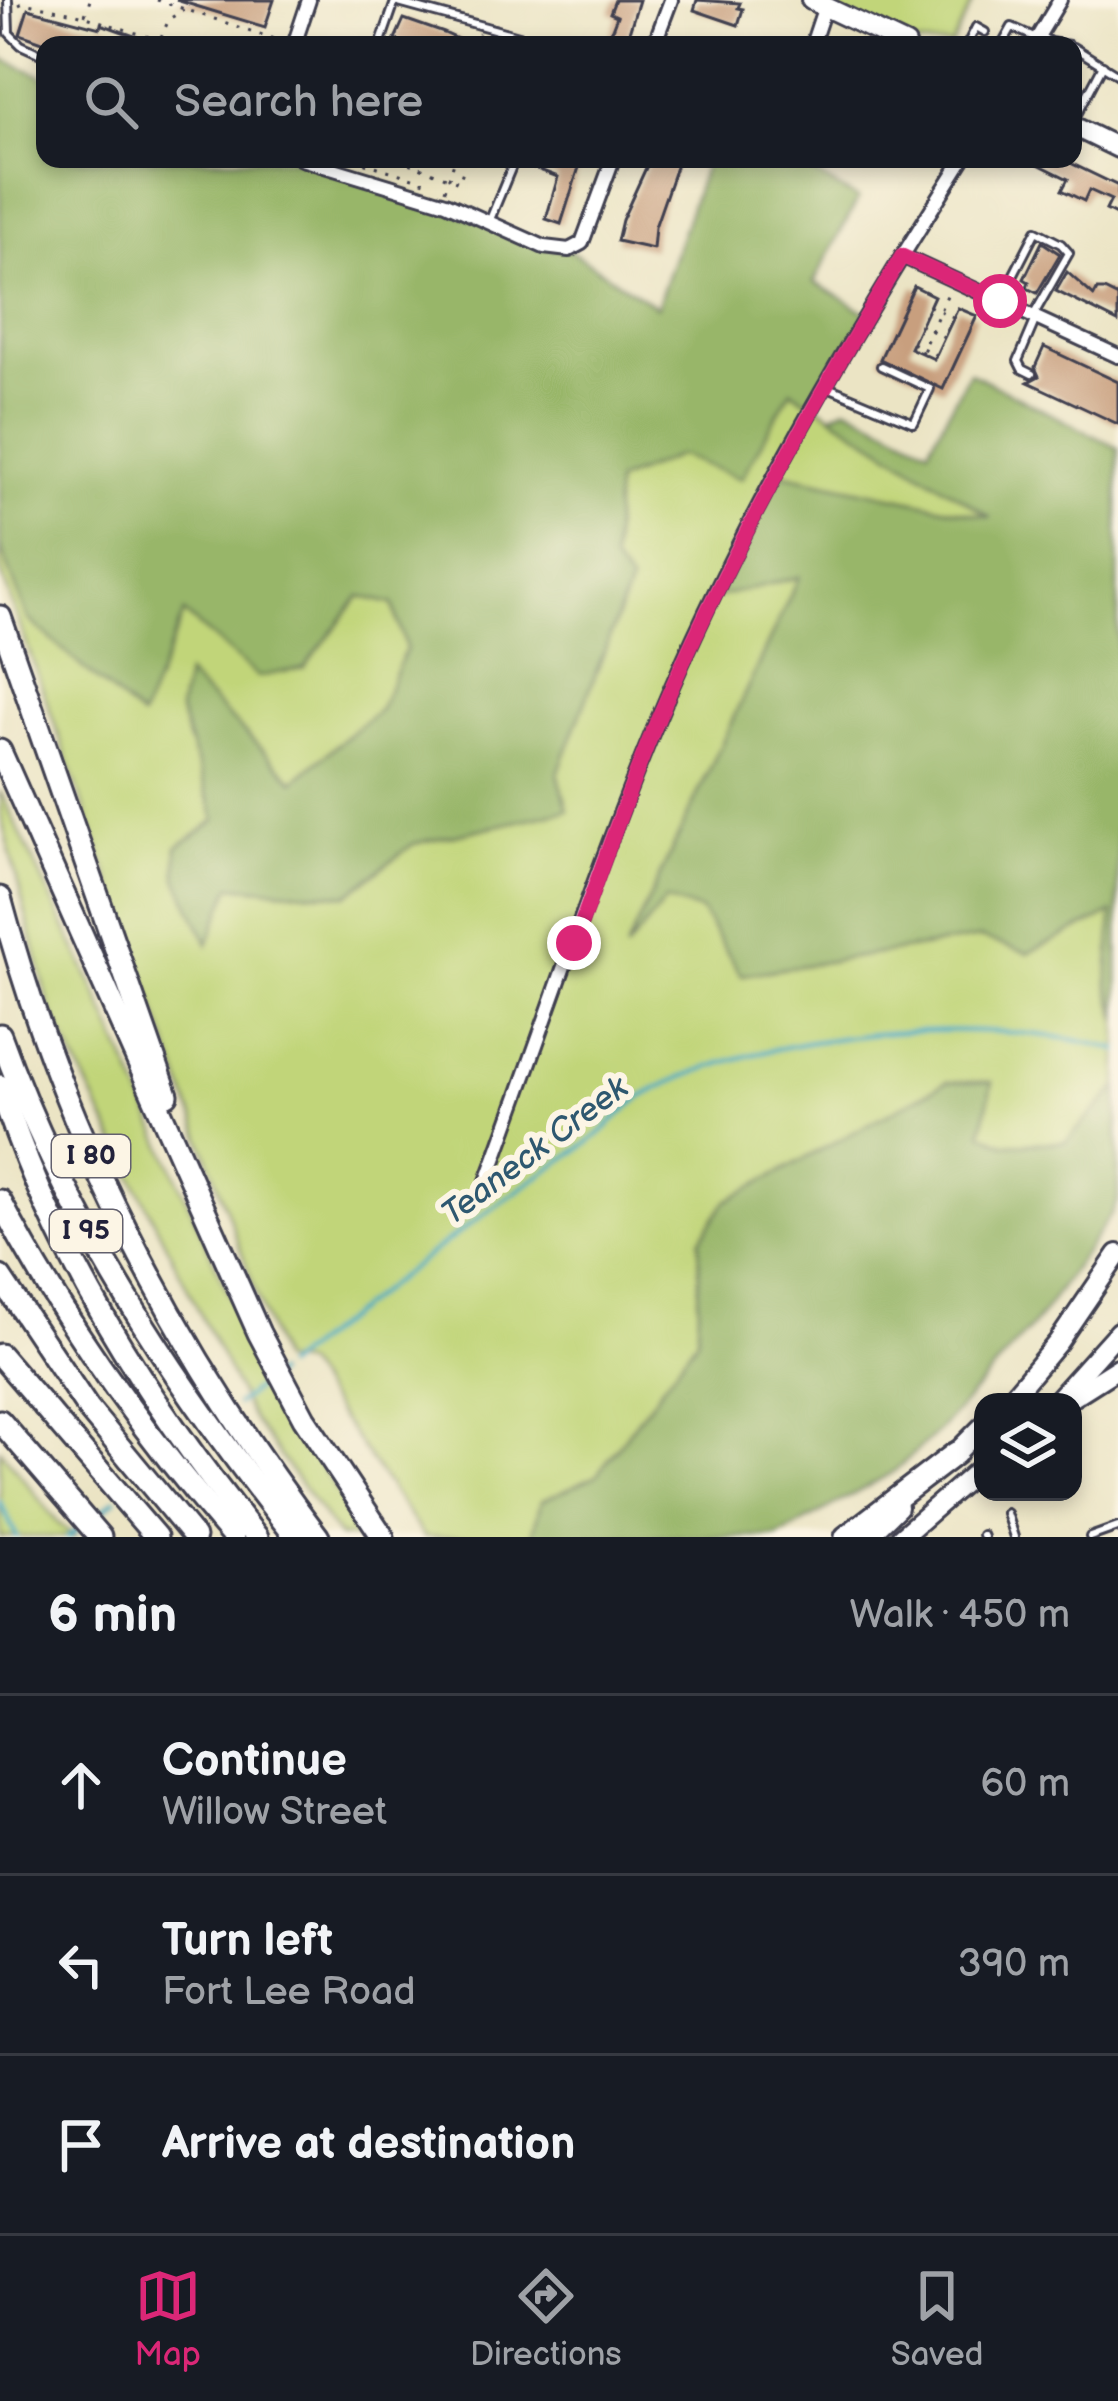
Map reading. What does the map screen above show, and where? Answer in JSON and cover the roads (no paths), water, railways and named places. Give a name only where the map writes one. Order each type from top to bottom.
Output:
[{"type":"highway","points":[[0,617],[195,1187]]},
{"type":"highway","points":[[0,751],[271,1357],[383,1537]]},
{"type":"highway","name":"I 80","points":[[0,898],[38,1022],[87,1147],[158,1293],[220,1397],[228,1431],[319,1537]]},
{"type":"highway","name":"I 95","points":[[0,1035],[44,1147],[129,1305],[200,1412],[228,1431],[296,1537]]},
{"type":"highway","name":"I 95","points":[[0,1086],[37,1184],[167,1438],[257,1537]]},
{"type":"highway","points":[[0,1201],[65,1312],[167,1438]]},
{"type":"highway","points":[[0,1257],[20,1310]]},
{"type":"highway","points":[[0,1277],[133,1465],[194,1537]]},
{"type":"highway","points":[[0,1355],[156,1537]]},
{"type":"highway","points":[[0,1421],[98,1535]]},
{"type":"highway","points":[[846,1537],[956,1454]]},
{"type":"highway","points":[[186,1464],[233,1537]]},
{"type":"main road","points":[[818,3],[887,36]]},
{"type":"main road","points":[[1082,129],[1118,148]]},
{"type":"main road","points":[[1016,1393],[1058,1342],[1118,1254]]},
{"type":"main road","points":[[1063,1393],[1118,1332]]},
{"type":"main road","points":[[1078,1393],[1118,1367]]},
{"type":"main road","points":[[867,1537],[974,1435]]},
{"type":"main road","points":[[901,1537],[974,1474]]},
{"type":"street","points":[[297,36],[309,0]]},
{"type":"street","points":[[657,36],[671,0]]},
{"type":"street","points":[[1038,36],[1060,0]]},
{"type":"street","points":[[813,36],[818,3]]},
{"type":"street","points":[[348,168],[446,203],[544,248],[569,250],[582,243],[610,168]]},
{"type":"street","points":[[487,1181],[659,716],[757,508],[821,390],[957,168]]},
{"type":"street","points":[[902,256],[1118,356]]},
{"type":"lane","points":[[8,0],[13,40],[36,52]]},
{"type":"lane","points":[[383,36],[395,2],[519,36]]},
{"type":"lane","points":[[972,36],[976,27],[986,32]]},
{"type":"lane","points":[[1082,53],[1118,75]]},
{"type":"lane","points":[[1082,106],[1103,65]]},
{"type":"lane","points":[[489,223],[511,168]]},
{"type":"lane","points":[[1000,301],[1036,231],[1069,253],[1018,359],[1032,374]]},
{"type":"lane","points":[[821,390],[914,423],[930,389],[881,366]]},
{"type":"lane","points":[[1006,1513],[1014,1537]]},
{"type":"lane","points":[[1090,1537],[1118,1527]]},
{"type":"waterway","name":"Teaneck Creek","points":[[284,1367],[469,1225],[592,1140],[639,1099],[696,1072],[752,1054],[879,1034],[1007,1032],[1118,1050]]},
{"type":"waterway","name":"Teaneck Creek","points":[[237,1404],[275,1374]]},
{"type":"waterway","name":"Teaneck Creek","points":[[91,1519],[115,1500]]},
{"type":"waterway","name":"Teaneck Creek","points":[[0,1502],[17,1537]]},
{"type":"waterway","name":"Teaneck Creek","points":[[68,1537],[82,1526]]}]
